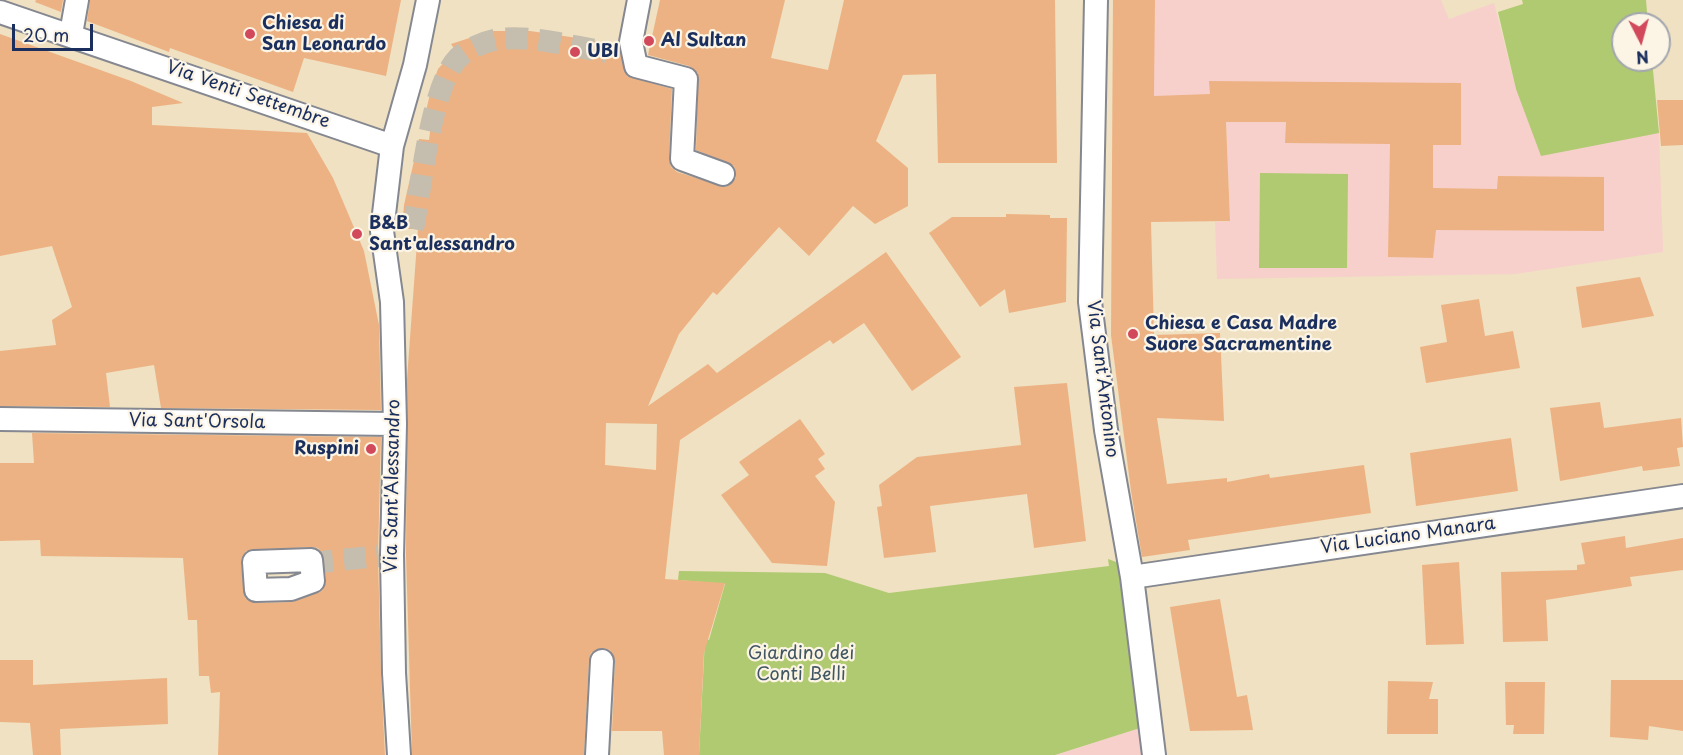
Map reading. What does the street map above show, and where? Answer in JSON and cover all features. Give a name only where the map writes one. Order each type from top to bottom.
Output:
[{"type":"street","points":[[71,34],[77,0]]},
{"type":"street","name":"Via Sant'Alessandro","points":[[399,755],[385,556],[395,424],[392,302],[382,231],[392,146],[410,85],[429,0]]},
{"type":"street","points":[[639,0],[631,42],[636,66],[686,79],[682,159],[723,174]]},
{"type":"street","name":"Via Sant'Antonino","points":[[1096,0],[1090,302],[1106,430],[1132,577],[1154,755]]},
{"type":"street","name":"Via Venti Settembre","points":[[0,12],[71,34],[392,146]]},
{"type":"street","name":"Via Sant'Orsola","points":[[0,419],[395,424]]},
{"type":"street","name":"Via Luciano Manara","points":[[1132,577],[1683,496]]},
{"type":"street","points":[[597,755],[602,661]]},
{"type":"shaded area","points":[[1113,0],[1441,0],[1449,19],[1494,3],[1516,89],[1628,137],[1659,133],[1663,252],[1515,274],[1217,279],[1215,222],[1230,221],[1226,123],[1164,121]]},
{"type":"shaded area","points":[[1140,728],[1143,755],[1055,755]]},
{"type":"green space","points":[[1522,0],[1646,0],[1647,12],[1611,12],[1611,72],[1653,72],[1659,133],[1541,156],[1516,89],[1498,12],[1523,4]]},
{"type":"green space","points":[[1260,173],[1348,174],[1347,268],[1259,268]]},
{"type":"green space","name":"Giardino dei Conti Belli","points":[[1108,559],[1119,563],[1140,728],[1055,755],[699,755],[705,639],[709,640],[725,584],[678,580],[679,571],[825,573],[889,593],[1109,566]]},
{"type":"building","points":[[36,0],[63,0],[61,12],[35,2]]},
{"type":"building","points":[[90,0],[401,0],[386,76],[304,58],[293,92],[170,48],[169,52],[87,21]]},
{"type":"building","points":[[660,0],[785,0],[771,58],[828,70],[844,0],[1055,0],[1057,163],[938,163],[936,74],[903,75],[876,141],[908,168],[908,206],[875,224],[853,206],[809,256],[779,227],[717,295],[713,292],[679,334],[648,406],[708,364],[717,373],[886,252],[961,357],[912,391],[864,323],[833,344],[830,340],[680,440],[665,579],[725,583],[704,653],[699,755],[664,755],[662,731],[612,731],[615,661],[610,650],[602,648],[591,653],[589,660],[584,755],[412,755],[406,555],[407,379],[418,229],[402,229],[404,205],[419,139],[429,140],[431,125],[423,123],[432,86],[438,69],[455,50],[451,44],[491,31],[530,31],[618,44],[627,76],[672,89],[669,158],[671,167],[677,172],[726,187],[736,178],[734,166],[696,150],[698,73],[689,66],[648,55]],"holes":[[[606,423],[657,424],[656,470],[605,465]]]},
{"type":"building","points":[[1113,0],[1155,0],[1154,96],[1210,94],[1209,81],[1461,83],[1461,145],[1433,145],[1433,188],[1497,189],[1498,176],[1604,177],[1604,231],[1436,230],[1433,258],[1388,257],[1390,144],[1285,143],[1286,122],[1226,122],[1230,221],[1151,222],[1154,335],[1220,333],[1224,421],[1157,418],[1167,484],[1227,478],[1227,482],[1269,474],[1270,478],[1364,465],[1371,513],[1188,540],[1190,550],[1142,557],[1111,335]]},
{"type":"building","points":[[0,34],[131,81],[183,103],[152,107],[152,125],[307,133],[333,178],[364,251],[379,325],[381,410],[161,408],[154,365],[106,373],[110,407],[0,406],[0,351],[56,345],[52,320],[72,307],[52,246],[0,256]]},
{"type":"building","points":[[1657,100],[1683,100],[1683,145],[1661,146]]},
{"type":"building","points":[[1006,214],[1050,215],[1050,218],[1067,218],[1066,302],[1009,313],[1005,289],[980,307],[929,233],[952,217],[1006,217]]},
{"type":"building","points":[[1640,277],[1654,316],[1582,328],[1576,287]]},
{"type":"building","points":[[1479,299],[1485,336],[1513,331],[1520,368],[1426,383],[1420,347],[1447,342],[1441,305]]},
{"type":"building","points":[[1067,383],[1086,541],[1034,548],[1027,494],[930,506],[936,552],[884,558],[877,507],[882,506],[879,485],[917,457],[1021,445],[1014,387]]},
{"type":"building","points":[[1600,402],[1604,428],[1681,418],[1683,447],[1677,448],[1680,466],[1643,471],[1642,466],[1560,481],[1550,408]]},
{"type":"building","points":[[800,419],[825,454],[818,459],[825,469],[815,476],[835,502],[827,566],[772,563],[721,495],[749,475],[739,462]]},
{"type":"building","points":[[32,433],[381,437],[378,555],[385,755],[218,755],[220,692],[211,693],[209,676],[199,676],[197,620],[188,620],[183,558],[41,556],[40,540],[0,541],[0,463],[34,463]],"holes":[[[318,548],[324,558],[326,580],[322,591],[292,602],[256,603],[245,598],[241,563],[246,551]]]},
{"type":"building","points":[[1511,438],[1518,491],[1416,506],[1410,453]]},
{"type":"building","points":[[1625,536],[1626,548],[1683,538],[1683,570],[1630,577],[1632,586],[1546,600],[1548,641],[1503,642],[1501,572],[1577,570],[1577,565],[1585,564],[1581,543]]},
{"type":"building","points":[[1459,562],[1464,644],[1426,645],[1422,565]]},
{"type":"building","points":[[1220,599],[1237,697],[1247,695],[1253,730],[1190,731],[1170,607]]},
{"type":"building","points":[[0,660],[33,660],[33,685],[167,678],[168,724],[60,729],[61,755],[33,755],[30,723],[0,722]]},
{"type":"building","points":[[1611,680],[1683,680],[1683,731],[1649,726],[1648,740],[1610,737]]},
{"type":"building","points":[[1388,681],[1433,682],[1429,699],[1438,699],[1438,734],[1387,734]]},
{"type":"building","points":[[1505,682],[1545,682],[1544,734],[1513,734],[1514,725],[1506,725]]},
{"type":"tunnel","points":[[413,229],[434,113],[449,71],[458,58],[483,43],[512,38],[540,40],[607,52]]},
{"type":"tunnel","points":[[311,563],[379,556]]},
{"type":"place","name":"Chiesa di San Leonardo","points":[[250,34]]},
{"type":"place","name":"Al Sultan","points":[[649,41]]},
{"type":"place","name":"UBI","points":[[575,52]]},
{"type":"place","name":"B&B Sant'alessandro","points":[[357,234]]},
{"type":"place","name":"Chiesa e Casa Madre Suore Sacramentine","points":[[1133,334]]},
{"type":"place","name":"Ruspini","points":[[371,449]]}]
